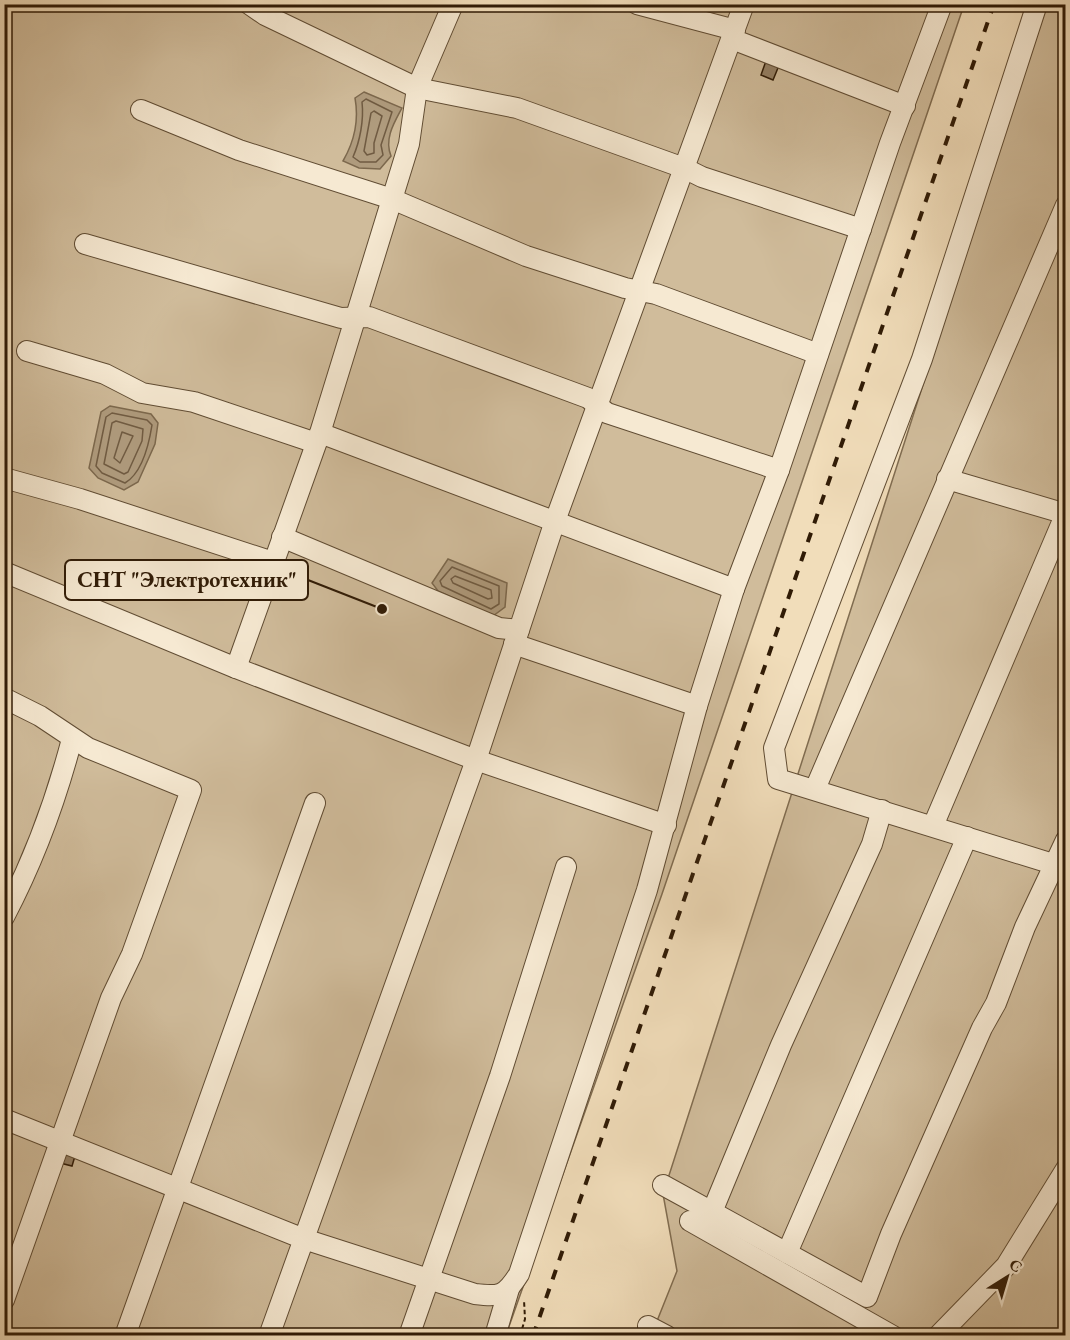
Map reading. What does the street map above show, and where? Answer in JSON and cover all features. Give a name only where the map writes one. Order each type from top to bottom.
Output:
[{"type":"street","points":[[249,4],[264,15],[417,88],[517,108],[684,168],[702,177],[861,229]]},
{"type":"street","points":[[237,668],[318,438],[409,144],[417,88],[453,4]]},
{"type":"street","points":[[638,4],[734,34],[905,106]]},
{"type":"street","points":[[269,1335],[476,760],[555,521],[744,4]]},
{"type":"street","points":[[495,1335],[582,1092],[666,825],[697,706],[734,589],[779,470],[861,229],[942,4]]},
{"type":"street","points":[[1037,4],[922,359],[774,748],[778,779],[1060,866]]},
{"type":"street","points":[[141,110],[239,150],[392,199],[526,256],[656,294],[818,354]]},
{"type":"street","points":[[815,789],[1065,205]]},
{"type":"street","points":[[85,244],[341,318],[369,317],[588,398],[607,412],[779,470]]},
{"type":"street","points":[[27,351],[105,374],[142,393],[194,402],[318,438],[555,521],[734,589]]},
{"type":"street","points":[[4,478],[80,499],[273,562]]},
{"type":"street","points":[[933,826],[1065,514],[947,479]]},
{"type":"street","points":[[282,537],[516,637],[697,706]]},
{"type":"street","points":[[4,572],[237,668],[476,760],[666,825]]},
{"type":"street","points":[[4,698],[40,716],[72,739],[191,790],[132,954],[111,998],[4,1300]]},
{"type":"street","points":[[4,916],[47,821],[72,739]]},
{"type":"street","points":[[125,1335],[315,803]]},
{"type":"street","points":[[712,1212],[781,1045],[872,844],[882,810]]},
{"type":"street","points":[[787,1253],[967,837]]},
{"type":"street","points":[[663,1185],[867,1297],[891,1234],[982,1028],[996,1004],[1025,927],[1060,866],[1065,840]]},
{"type":"street","points":[[409,1335],[500,1076],[566,867]]},
{"type":"street","points":[[4,1119],[304,1239],[475,1294],[496,1297],[511,1285]]},
{"type":"street","points":[[938,1335],[1006,1266],[1065,1169]]},
{"type":"street","points":[[690,1221],[861,1328],[893,1335]]},
{"type":"street","points":[[648,1326],[667,1335]]},
{"type":"path","points":[[511,1285],[524,1300],[525,1319],[519,1335]]},
{"type":"shaded area","points":[[5,5],[964,5],[662,894],[506,1335],[5,1336]]},
{"type":"shaded area","points":[[1045,5],[1065,5],[1065,1335],[921,1336],[916,1332],[914,1336],[651,1336],[677,1271],[663,1194]]},
{"type":"water","points":[[364,92],[402,108],[389,137],[391,156],[380,169],[359,168],[343,161],[355,131],[355,98]]},
{"type":"water","points":[[110,406],[151,414],[158,423],[155,444],[138,482],[124,490],[98,478],[89,468],[101,412]]},
{"type":"water","points":[[448,559],[507,583],[505,607],[493,616],[438,591],[432,583]]},
{"type":"building","points":[[767,58],[780,63],[773,80],[761,75]]},
{"type":"building","points":[[64,1152],[75,1156],[72,1166],[60,1163]]},
{"type":"railway","points":[[533,1336],[994,4]]},
{"type":"place","name":"СНТ \"Электротехник\"","points":[[382,609]]}]
